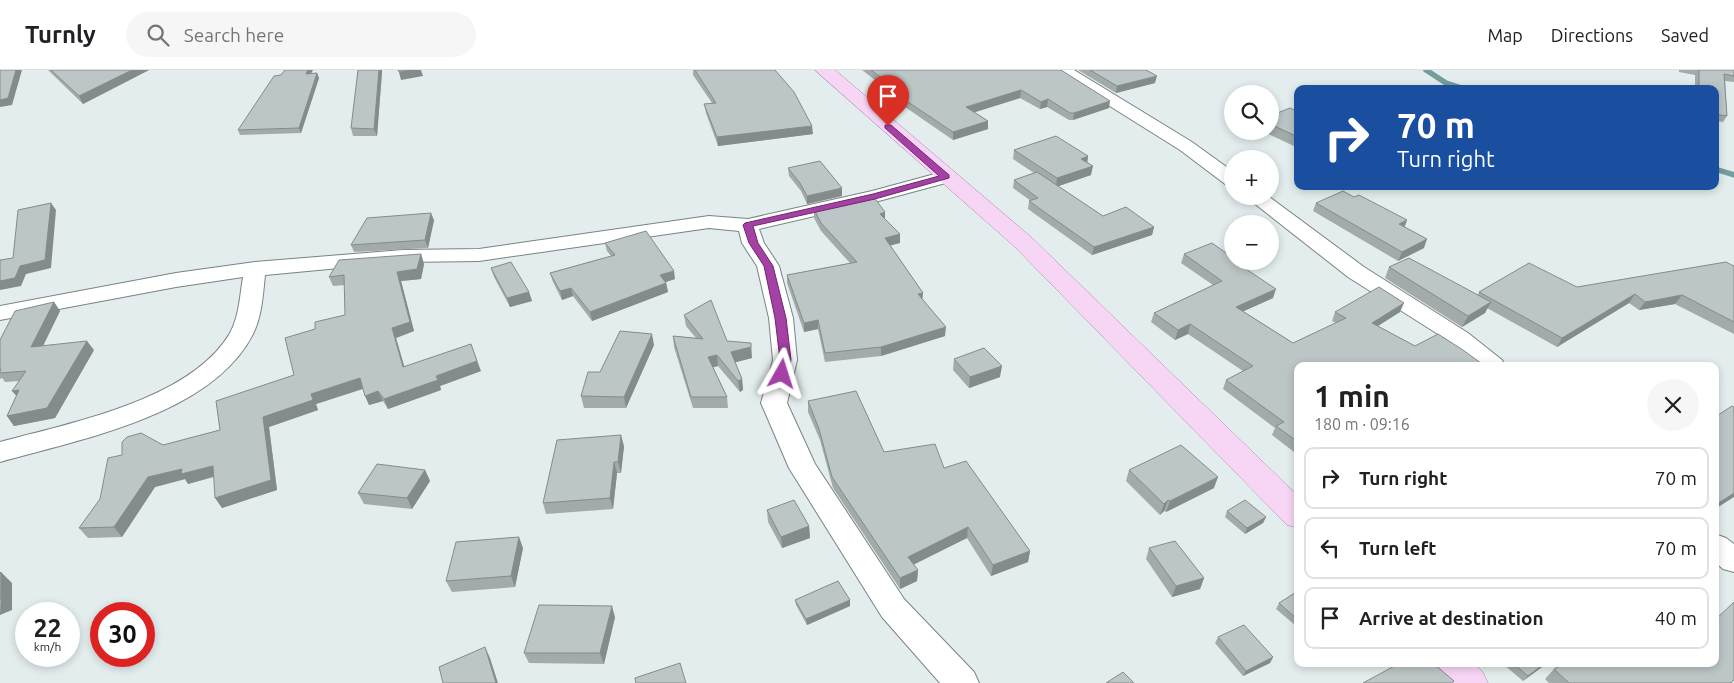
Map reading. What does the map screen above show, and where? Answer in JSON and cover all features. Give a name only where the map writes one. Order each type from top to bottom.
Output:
[{"type":"main road","points":[[824,70],[1023,242],[1294,512]]},
{"type":"main road","points":[[1452,667],[1469,683]]},
{"type":"street","points":[[1063,70],[1186,146],[1224,174]]},
{"type":"street","points":[[0,313],[176,280],[255,268],[403,256],[479,255],[710,222],[748,225],[875,196],[946,177]]},
{"type":"street","points":[[1267,205],[1356,272],[1460,338],[1488,362]]},
{"type":"street","points":[[748,225],[754,243],[768,266],[780,318],[785,360],[774,403],[803,468],[893,608],[962,683]]},
{"type":"street","points":[[0,452],[54,438],[141,411],[178,394],[214,369],[242,334],[255,268]]},
{"type":"street","points":[[1719,549],[1734,560]]},
{"type":"building","points":[[0,70],[16,70],[8,98],[0,100]]},
{"type":"building","points":[[51,70],[132,70],[79,96]]},
{"type":"building","points":[[285,70],[308,70],[306,74],[317,73],[299,128],[238,130],[274,76],[281,75]]},
{"type":"building","points":[[358,70],[379,70],[374,129],[351,128]]},
{"type":"building","points":[[695,70],[775,70],[794,92],[812,126],[717,137],[704,104],[716,103]]},
{"type":"building","points":[[871,70],[1061,70],[1110,101],[1070,113],[1048,99],[1041,102],[1021,90],[966,107],[988,121],[953,132],[905,100],[906,96]]},
{"type":"building","points":[[1090,70],[1146,70],[1157,76],[1117,86]]},
{"type":"building","points":[[1699,70],[1734,70],[1734,76],[1724,74],[1727,116],[1719,115],[1719,85],[1699,85]]},
{"type":"building","points":[[1290,108],[1294,110],[1294,135],[1279,128],[1279,112]]},
{"type":"building","points":[[1056,136],[1088,156],[1081,159],[1093,166],[1057,178],[1014,150]]},
{"type":"building","points":[[820,161],[842,188],[807,196],[800,183],[788,168]]},
{"type":"building","points":[[1037,172],[1103,216],[1126,207],[1154,227],[1094,247],[1029,201],[1038,198],[1014,180]]},
{"type":"building","points":[[1343,191],[1354,197],[1359,195],[1407,220],[1399,224],[1427,239],[1402,252],[1316,203]]},
{"type":"building","points":[[873,196],[885,212],[880,214],[900,234],[885,238],[923,293],[918,294],[946,327],[881,347],[825,353],[818,320],[804,323],[787,275],[857,262],[821,223],[814,209]]},
{"type":"building","points":[[51,203],[45,260],[20,266],[15,278],[0,281],[0,260],[13,258],[18,210]]},
{"type":"building","points":[[431,213],[425,240],[351,245],[367,218]]},
{"type":"building","points":[[646,231],[674,271],[660,275],[666,283],[590,312],[571,288],[560,291],[550,273],[615,255],[605,243]]},
{"type":"building","points":[[1212,243],[1224,251],[1224,270],[1248,270],[1276,289],[1236,307],[1293,343],[1346,318],[1335,312],[1379,287],[1404,303],[1372,323],[1415,346],[1438,334],[1480,362],[1294,362],[1294,439],[1276,426],[1284,422],[1226,380],[1253,366],[1190,324],[1178,330],[1154,313],[1222,281],[1184,254]]},
{"type":"building","points":[[421,254],[417,269],[397,272],[410,322],[392,328],[403,367],[471,344],[477,361],[436,376],[438,380],[384,399],[378,391],[365,396],[360,378],[311,394],[313,400],[263,417],[271,480],[215,498],[213,466],[181,474],[182,469],[148,477],[114,527],[79,528],[100,499],[108,458],[122,455],[122,442],[127,437],[141,433],[163,445],[220,430],[216,401],[294,375],[285,338],[315,329],[315,322],[345,315],[344,275],[329,277],[339,260]]},
{"type":"building","points":[[1409,258],[1491,302],[1468,316],[1389,267]]},
{"type":"building","points":[[511,262],[529,292],[507,298],[491,268]]},
{"type":"building","points":[[1726,262],[1734,266],[1734,322],[1682,295],[1645,302],[1635,294],[1562,338],[1479,292],[1529,263],[1577,287]]},
{"type":"building","points":[[711,300],[727,341],[751,343],[751,347],[731,352],[742,379],[738,381],[717,355],[708,357],[727,397],[691,397],[673,336],[703,339],[684,315]]},
{"type":"building","points":[[54,302],[31,347],[87,341],[47,408],[7,416],[19,390],[12,391],[26,371],[0,373],[0,340],[15,311]]},
{"type":"building","points":[[620,331],[652,334],[624,397],[581,396],[588,372],[600,372]]},
{"type":"building","points":[[984,348],[1002,366],[970,377],[954,359]]},
{"type":"building","points":[[856,391],[884,452],[935,444],[944,468],[966,461],[1030,551],[993,565],[968,527],[908,557],[918,570],[900,578],[832,477],[819,429],[808,401]]},
{"type":"building","points":[[1732,406],[1734,407],[1734,493],[1719,503],[1719,414]]},
{"type":"building","points":[[621,435],[618,462],[614,462],[610,498],[543,503],[557,440]]},
{"type":"building","points":[[1181,445],[1218,477],[1170,501],[1168,500],[1164,504],[1129,470]]},
{"type":"building","points":[[377,464],[425,470],[407,498],[358,493]]},
{"type":"building","points":[[794,500],[809,526],[781,537],[767,510]]},
{"type":"building","points":[[1245,500],[1266,517],[1247,528],[1227,511]]},
{"type":"building","points":[[519,537],[511,576],[446,581],[456,542]]},
{"type":"building","points":[[1175,541],[1204,578],[1176,586],[1149,548]]},
{"type":"building","points":[[0,573],[1,599],[0,600]]},
{"type":"building","points":[[838,581],[850,600],[806,619],[795,600]]},
{"type":"building","points":[[1294,594],[1294,616],[1279,603]]},
{"type":"building","points":[[1734,602],[1734,680],[1731,683],[1569,683],[1554,669],[1558,667],[1719,667],[1719,616]]},
{"type":"building","points":[[539,605],[612,606],[600,653],[524,653]]},
{"type":"building","points":[[1244,625],[1273,657],[1246,671],[1218,637]]},
{"type":"building","points":[[485,647],[496,683],[443,683],[439,667]]},
{"type":"building","points":[[680,663],[686,683],[636,683],[635,678]]},
{"type":"building","points":[[1392,667],[1438,667],[1454,681],[1452,683],[1363,683]]},
{"type":"building","points":[[1518,667],[1540,667],[1528,676]]},
{"type":"building","points":[[1123,672],[1134,683],[1106,683]]},
{"type":"waterway","points":[[1426,70],[1452,85]]},
{"type":"waterway","points":[[1719,170],[1734,175]]},
{"type":"route","points":[[782,374],[785,360],[780,318],[768,266],[754,243],[748,225],[875,196],[946,177],[888,126]]}]
